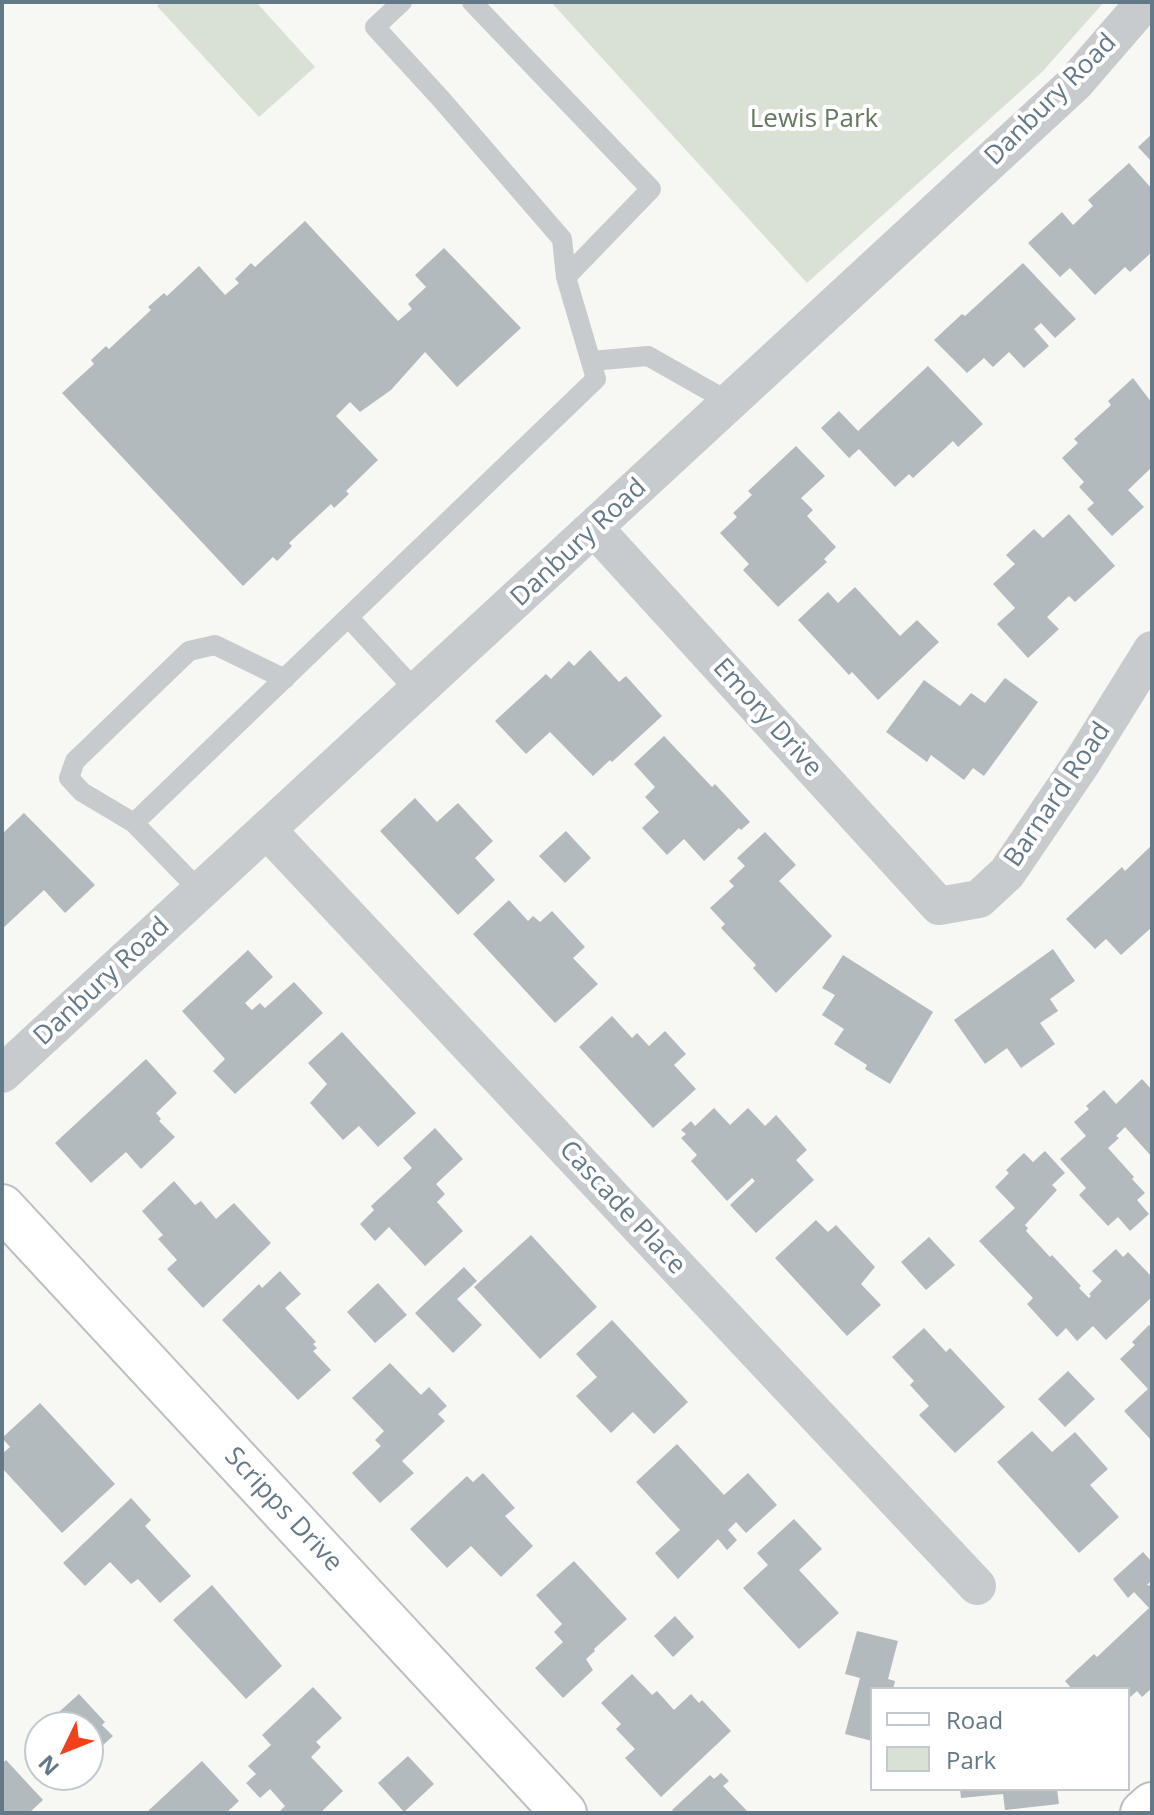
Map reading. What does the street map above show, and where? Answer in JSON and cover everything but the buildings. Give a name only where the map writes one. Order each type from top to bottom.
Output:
[{"type":"street","name":"Danbury Road","points":[[2,1074],[1075,83],[1145,2]]},
{"type":"street","name":"Emory Drive","points":[[595,529],[939,906]]},
{"type":"street","name":"Barnard Road","points":[[939,906],[979,899],[1007,873],[1083,761],[1152,650]]},
{"type":"street","name":"Cascade Place","points":[[267,830],[977,1586]]},
{"type":"street","name":"Scripps Drive","points":[[2,1207],[564,1813]]},
{"type":"street","points":[[1143,1813],[1152,1805]]},
{"type":"lane","points":[[134,823],[596,379],[566,277],[562,239],[375,27],[402,2]]},
{"type":"lane","points":[[472,2],[651,189],[566,277]]},
{"type":"lane","points":[[591,361],[648,356],[731,403]]},
{"type":"lane","points":[[349,618],[417,692]]},
{"type":"lane","points":[[200,891],[134,823],[82,792],[69,778],[75,761],[189,651],[215,645],[285,679]]},
{"type":"green space","points":[[161,2],[256,2],[315,67],[259,117],[157,6]]},
{"type":"green space","name":"Lewis Park","points":[[551,2],[1104,2],[1042,72],[807,283]]}]
